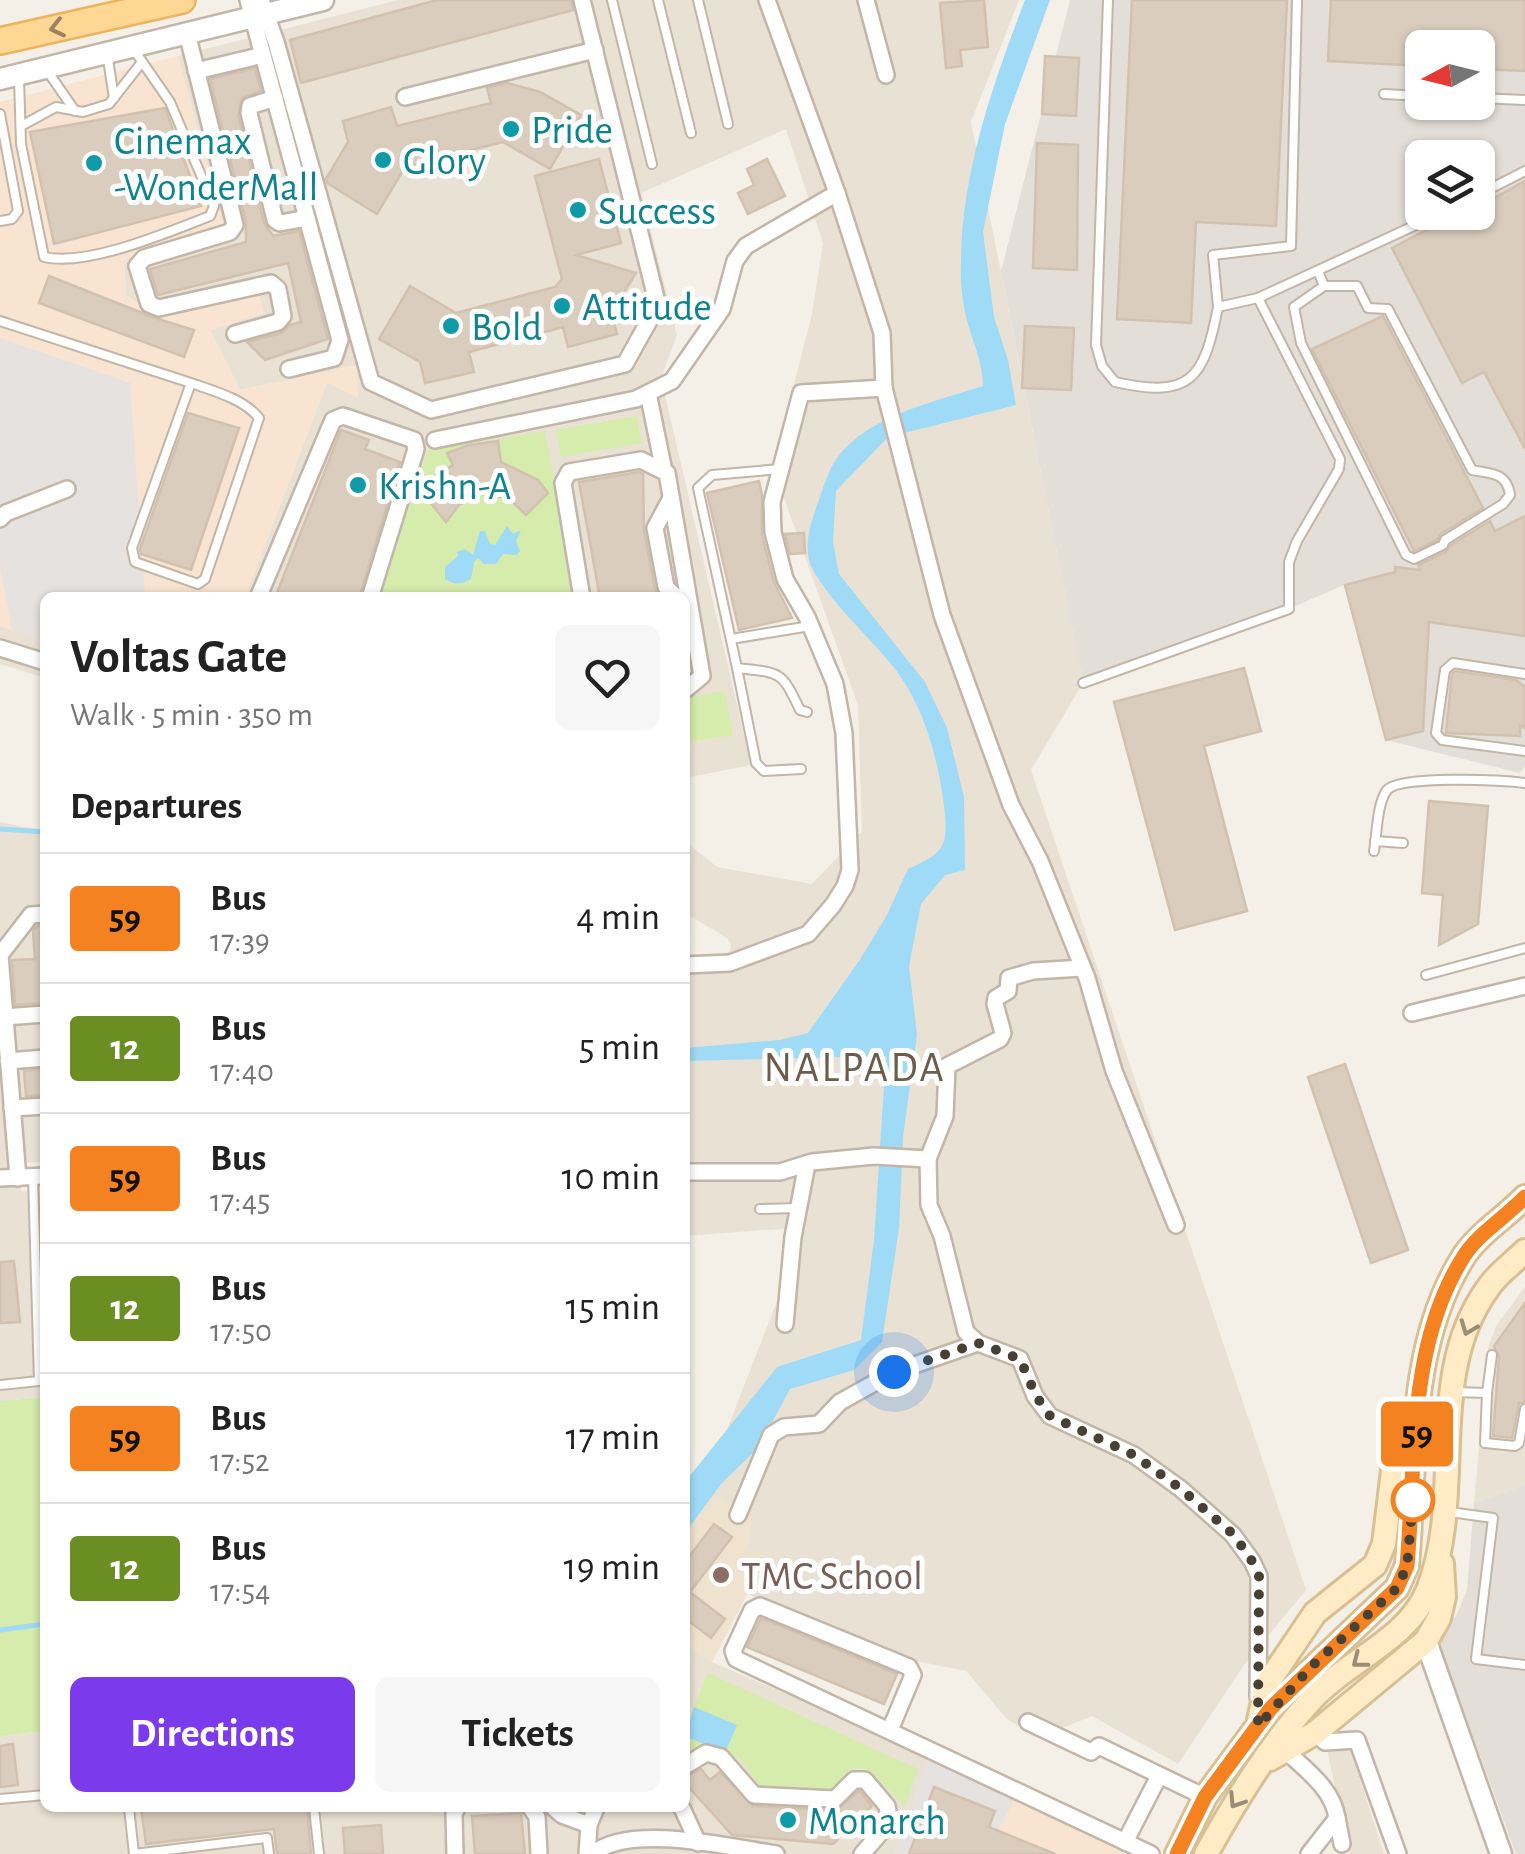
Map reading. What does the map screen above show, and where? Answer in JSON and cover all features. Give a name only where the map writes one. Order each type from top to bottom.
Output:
[{"type":"main road","points":[[0,42],[182,0]]},
{"type":"main road","points":[[1176,1854],[1205,1797],[1258,1726],[1310,1668],[1397,1588],[1407,1566],[1420,1376],[1439,1300],[1466,1252],[1525,1198]]},
{"type":"main road","points":[[1206,1854],[1262,1763],[1314,1696],[1404,1625],[1419,1608],[1428,1589],[1446,1511],[1450,1392],[1468,1323],[1488,1287],[1525,1250]]},
{"type":"main road","points":[[1258,1726],[1267,1684],[1302,1630],[1315,1613],[1375,1565],[1384,1544],[1396,1446],[1418,1425]]},
{"type":"main road","points":[[1415,1461],[1448,1462]]},
{"type":"main road","points":[[1262,1763],[1323,1726],[1419,1647],[1439,1618],[1444,1597],[1438,1547]]},
{"type":"street","points":[[10,76],[107,53],[137,54],[257,8],[323,0]]},
{"type":"street","points":[[257,8],[371,382],[431,410],[624,364],[650,319],[656,298],[582,0]]},
{"type":"street","points":[[767,0],[837,193],[882,333],[884,388],[942,615],[1011,805],[1040,861],[1082,968],[1114,1071],[1176,1224]]},
{"type":"street","points":[[866,0],[886,75]]},
{"type":"street","points":[[257,8],[263,55],[340,340],[334,358],[289,370]]},
{"type":"street","points":[[187,33],[235,224],[230,232],[144,258],[137,266],[149,304],[159,308],[271,283],[278,289],[283,316],[278,322],[235,334]]},
{"type":"street","points":[[405,96],[595,50]]},
{"type":"street","points":[[196,71],[263,55]]},
{"type":"street","points":[[275,98],[250,106],[249,113],[275,220],[280,223],[306,218]]},
{"type":"street","points":[[435,440],[642,396],[672,382],[722,309],[734,261],[746,246],[837,193]]},
{"type":"street","points":[[690,966],[730,963],[808,934],[845,886],[850,870],[844,733],[835,684],[810,626],[784,580],[773,532],[772,502],[801,393],[884,388]]},
{"type":"street","points":[[642,396],[665,469],[683,592]]},
{"type":"street","points":[[261,592],[333,420],[344,416],[414,440],[416,449],[372,592]]},
{"type":"street","points":[[581,592],[562,482],[569,472],[642,460],[665,469]]},
{"type":"street","points":[[0,519],[6,513],[67,489]]},
{"type":"street","points":[[690,626],[702,676],[690,686]]},
{"type":"street","points":[[0,648],[40,660]]},
{"type":"street","points":[[0,1178],[32,1177],[12,1108],[0,955],[31,915],[40,914]]},
{"type":"street","points":[[1082,968],[1033,971],[1008,978],[1008,991],[996,998],[994,1004],[1004,1033],[1000,1039],[947,1066],[944,1116],[928,1158],[929,1205],[942,1236],[966,1332],[978,1343],[1020,1359],[1036,1396],[1050,1416],[1134,1455],[1234,1535],[1259,1576],[1258,1726]]},
{"type":"street","points":[[1412,1012],[1525,986]]},
{"type":"street","points":[[4,1017],[40,1014]]},
{"type":"street","points":[[8,1062],[40,1059]]},
{"type":"street","points":[[12,1108],[40,1106]]},
{"type":"street","points":[[690,1172],[780,1172],[806,1164],[874,1156],[928,1158]]},
{"type":"street","points":[[785,1324],[806,1164]]},
{"type":"street","points":[[738,1515],[771,1435],[784,1428],[818,1424],[840,1402],[894,1372],[978,1343]]},
{"type":"street","points":[[890,1730],[913,1675],[909,1667],[760,1606],[752,1610],[733,1651],[736,1659],[1151,1854]]},
{"type":"street","points":[[1419,1647],[1500,1854]]},
{"type":"street","points":[[1028,1722],[1091,1752],[1099,1746],[1205,1797]]},
{"type":"street","points":[[1323,1726],[1325,1742],[1357,1740],[1398,1854]]},
{"type":"street","points":[[1286,1751],[1329,1793],[1342,1844]]},
{"type":"street","points":[[690,1763],[706,1753],[721,1757],[754,1795],[835,1798],[854,1780],[864,1780],[887,1806],[890,1822],[862,1854]]},
{"type":"street","points":[[1125,1842],[1159,1776]]},
{"type":"street","points":[[455,1812],[455,1854]]},
{"type":"street","points":[[537,1812],[540,1854]]},
{"type":"street","points":[[559,1812],[589,1825]]},
{"type":"street","points":[[594,1812],[589,1825],[590,1854],[624,1838],[776,1854]]},
{"type":"street","points":[[684,1812],[698,1843]]},
{"type":"street","points":[[1309,1854],[1337,1818]]},
{"type":"lane","points":[[612,0],[652,164]]},
{"type":"lane","points":[[658,0],[691,133]]},
{"type":"lane","points":[[698,0],[728,124]]},
{"type":"lane","points":[[1108,0],[1096,345],[1102,366],[1115,382],[1168,388],[1193,379],[1210,348],[1218,308],[1213,255],[1291,246],[1297,0]]},
{"type":"lane","points":[[107,53],[114,98]]},
{"type":"lane","points":[[10,76],[44,257],[59,260],[136,244],[210,216],[214,206],[170,102],[137,54],[110,104],[75,110],[56,108],[20,126]]},
{"type":"lane","points":[[46,68],[75,110]]},
{"type":"lane","points":[[1384,94],[1405,95]]},
{"type":"lane","points":[[1495,99],[1525,100]]},
{"type":"lane","points":[[0,114],[18,211],[0,222]]},
{"type":"lane","points":[[1495,187],[1525,172]]},
{"type":"lane","points":[[1218,308],[1258,298],[1406,230]]},
{"type":"lane","points":[[1318,271],[1324,286]]},
{"type":"lane","points":[[1280,288],[1294,307],[1301,343],[1406,555],[1414,560],[1443,545],[1444,540],[1503,504],[1510,495],[1505,478],[1472,470],[1388,309],[1368,308],[1357,286],[1324,286],[1294,307]]},
{"type":"lane","points":[[1083,683],[1289,609],[1289,562],[1297,541],[1340,469],[1337,450],[1258,298]]},
{"type":"lane","points":[[0,321],[191,383],[251,407],[259,418],[206,579],[198,584],[135,562],[132,548],[191,383]]},
{"type":"lane","points":[[1326,429],[1340,422]]},
{"type":"lane","points":[[780,468],[712,475],[698,488],[756,763],[764,771],[801,769]]},
{"type":"lane","points":[[731,639],[810,626]]},
{"type":"lane","points":[[1525,674],[1454,663],[1445,670],[1436,732],[1442,740],[1525,751]]},
{"type":"lane","points":[[737,668],[779,674],[785,678],[800,710],[807,712]]},
{"type":"lane","points":[[1403,843],[1375,846],[1384,793],[1393,785],[1466,781],[1525,784]]},
{"type":"lane","points":[[1426,975],[1525,948]]},
{"type":"lane","points":[[0,1385],[39,1381],[32,1177]]},
{"type":"lane","points":[[760,1209],[798,1208]]},
{"type":"lane","points":[[1492,1355],[1485,1442],[1519,1443],[1525,1409]]},
{"type":"lane","points":[[1450,1392],[1487,1393]]},
{"type":"lane","points":[[1446,1511],[1493,1518],[1476,1660],[1525,1665]]},
{"type":"lane","points":[[0,1799],[40,1795]]},
{"type":"lane","points":[[129,1812],[134,1854],[267,1838],[268,1854]]},
{"type":"lane","points":[[314,1812],[319,1854]]},
{"type":"shaded area","points":[[398,0],[1019,0],[971,122],[1083,683],[1031,770],[1306,1590],[1244,1665],[1178,1764],[1092,1716],[1040,1737],[1008,1720],[966,1671],[866,1651],[748,1594],[767,1557],[749,1549],[703,1491],[806,1227],[690,1236],[690,954],[723,954],[730,951],[731,944],[690,916],[690,845],[717,867],[812,884],[862,831],[858,705],[773,467],[812,314],[823,243],[786,129],[641,193],[677,335],[661,378],[751,765],[690,777],[690,592],[247,592],[327,383],[356,365],[240,390],[210,330],[264,313],[154,315],[126,295],[124,260],[223,223],[178,56]]},
{"type":"shaded area","points":[[1070,0],[1525,0],[1525,766],[1520,773],[1386,740],[1344,585],[1289,609],[1083,683],[1001,271]]},
{"type":"shaded area","points":[[178,56],[223,224],[124,260],[126,295],[154,315],[259,292],[264,313],[210,330],[240,390],[357,365],[358,398],[327,383],[247,592],[40,592],[40,638],[0,626],[0,102]]},
{"type":"shaded area","points":[[0,338],[130,383],[145,592],[40,592],[40,638],[12,630],[0,566]]},
{"type":"shaded area","points":[[0,626],[40,638],[40,676],[0,664]]},
{"type":"shaded area","points":[[0,822],[40,830],[40,1162],[20,1163],[21,1191],[40,1192],[40,1397],[0,1401]]},
{"type":"shaded area","points":[[1525,1287],[1525,1485],[1474,1503],[1488,1348],[1496,1326]]},
{"type":"shaded area","name":"TMC School","points":[[690,1484],[752,1515],[749,1549],[767,1556],[712,1662],[690,1647]]},
{"type":"shaded area","points":[[1525,1485],[1525,1854],[1516,1854],[1437,1638],[1456,1616],[1467,1590],[1474,1503]]},
{"type":"shaded area","points":[[690,1647],[712,1662],[930,1756],[894,1854],[0,1854],[0,1736],[40,1732],[40,1812],[690,1812]]},
{"type":"shaded area","points":[[1350,1748],[1384,1854],[1349,1854],[1327,1749]]},
{"type":"shaded area","points":[[930,1756],[1015,1798],[987,1854],[894,1854]]},
{"type":"shaded area","points":[[1015,1798],[1126,1854],[987,1854]]},
{"type":"green space","points":[[637,416],[642,443],[561,457],[556,430]]},
{"type":"green space","points":[[545,431],[574,592],[378,592],[428,450]]},
{"type":"green space","points":[[725,691],[733,735],[690,742],[690,697]]},
{"type":"green space","points":[[40,1397],[40,1732],[0,1736],[0,1401]]},
{"type":"green space","points":[[708,1673],[918,1769],[905,1807],[871,1771],[854,1767],[831,1789],[759,1785],[739,1758],[701,1746],[690,1752],[690,1717]]},
{"type":"water","points":[[1025,0],[1050,0],[1005,124],[983,232],[994,317],[1008,360],[1016,405],[888,437],[836,491],[833,542],[839,574],[925,682],[947,728],[964,797],[965,870],[945,875],[921,904],[909,966],[917,1035],[903,1137],[899,1228],[882,1342],[854,1370],[790,1389],[758,1448],[722,1483],[690,1526],[690,1476],[777,1367],[861,1340],[874,1240],[886,1056],[690,1061],[690,1048],[780,1040],[808,1033],[859,961],[887,915],[908,869],[937,853],[944,839],[941,785],[918,708],[899,674],[838,605],[813,570],[808,540],[831,468],[859,436],[898,414],[983,386],[963,298],[963,226],[974,160],[1002,62]]},
{"type":"water","points":[[507,526],[513,534],[521,530],[516,541],[520,551],[517,555],[503,554],[496,564],[484,564],[478,558],[471,579],[458,584],[445,579],[445,567],[458,556],[457,552],[465,549],[473,555],[480,531],[485,531],[490,544],[495,545]]},
{"type":"water","points":[[694,1707],[737,1725],[725,1753],[690,1738]]},
{"type":"building","points":[[437,0],[571,0],[573,10],[301,83],[290,40]]},
{"type":"building","points":[[984,0],[988,47],[960,50],[962,66],[946,68],[940,3]]},
{"type":"building","points":[[1132,0],[1287,0],[1276,226],[1196,222],[1191,323],[1117,319]]},
{"type":"building","points":[[1331,0],[1525,0],[1525,71],[1495,70],[1495,30],[1405,30],[1405,65],[1328,61]]},
{"type":"building","points":[[1045,56],[1079,58],[1076,116],[1042,114]]},
{"type":"building","points":[[255,68],[261,91],[242,98],[238,115],[264,223],[273,236],[299,231],[328,339],[265,360],[247,342],[281,333],[301,322],[288,263],[158,295],[150,269],[246,242],[246,222],[210,79]]},
{"type":"building","points":[[507,83],[540,92],[581,115],[550,169],[503,142],[405,167],[377,214],[327,183],[348,142],[343,121],[391,107],[397,126],[491,103],[487,88]]},
{"type":"building","points":[[165,108],[201,206],[54,244],[30,132]]},
{"type":"building","points":[[1037,143],[1078,145],[1077,270],[1033,268]]},
{"type":"building","points":[[599,159],[621,243],[576,255],[636,273],[611,313],[617,334],[568,347],[563,327],[469,352],[474,372],[425,383],[420,362],[379,339],[410,286],[456,313],[555,287],[562,279],[535,176]]},
{"type":"building","points":[[767,159],[785,196],[748,214],[738,193],[754,185],[747,169]]},
{"type":"building","points":[[1525,181],[1525,449],[1484,372],[1462,383],[1392,248],[1426,230],[1495,230],[1495,198]]},
{"type":"building","points":[[49,276],[194,330],[184,357],[39,303]]},
{"type":"building","points":[[1383,316],[1483,508],[1414,551],[1312,349]]},
{"type":"building","points":[[1025,326],[1074,328],[1071,390],[1022,388]]},
{"type":"building","points":[[188,413],[239,428],[191,570],[141,554],[140,549]]},
{"type":"building","points":[[341,430],[369,440],[365,449],[400,462],[361,592],[277,592]]},
{"type":"building","points":[[498,441],[501,462],[538,480],[548,493],[526,515],[508,498],[481,494],[459,505],[446,522],[421,491],[453,465],[447,453]]},
{"type":"building","points":[[643,474],[644,530],[657,592],[599,592],[579,482]]},
{"type":"building","points":[[759,481],[762,535],[774,582],[792,618],[739,630],[707,493]]},
{"type":"building","points":[[1525,516],[1525,636],[1429,622],[1423,731],[1386,740],[1345,585],[1395,572],[1395,567],[1420,570],[1418,565],[1446,552],[1490,521],[1495,531]]},
{"type":"building","points":[[804,533],[805,553],[790,554],[785,534]]},
{"type":"building","points":[[1244,668],[1261,731],[1204,746],[1247,911],[1175,930],[1114,702]]},
{"type":"building","points":[[1455,671],[1516,680],[1525,687],[1525,728],[1520,725],[1520,736],[1446,733]]},
{"type":"building","points":[[1429,801],[1488,806],[1478,924],[1439,945],[1443,895],[1422,893]]},
{"type":"building","points":[[40,926],[40,1003],[15,1005],[12,960],[35,959],[33,931]]},
{"type":"building","points":[[1345,1064],[1408,1250],[1371,1263],[1308,1077]]},
{"type":"building","points":[[40,1069],[40,1095],[26,1096],[24,1071]]},
{"type":"building","points":[[14,1261],[20,1322],[0,1323],[0,1262]]},
{"type":"building","points":[[1525,1303],[1525,1402],[1519,1403],[1512,1438],[1493,1436],[1499,1356],[1494,1346]]},
{"type":"building","points":[[714,1524],[732,1537],[690,1592],[690,1555]]},
{"type":"building","points":[[690,1592],[725,1619],[711,1638],[690,1622]]},
{"type":"building","points":[[761,1618],[897,1674],[884,1704],[747,1647]]},
{"type":"building","points":[[13,1744],[18,1785],[0,1787],[0,1746]]},
{"type":"building","name":"Monarch","points":[[701,1769],[710,1780],[720,1772],[753,1806],[835,1810],[859,1791],[872,1806],[833,1844],[732,1835],[690,1789],[690,1774]]},
{"type":"building","points":[[934,1787],[995,1811],[989,1827],[1055,1854],[909,1854]]},
{"type":"building","points":[[142,1812],[307,1812],[311,1854],[277,1854],[274,1829],[146,1844]]},
{"type":"building","points":[[521,1813],[525,1854],[475,1854],[472,1816]]},
{"type":"building","points":[[381,1825],[383,1854],[345,1854],[343,1828]]},
{"type":"waterway","points":[[0,829],[40,832]]},
{"type":"waterway","points":[[0,1630],[40,1625]]},
{"type":"bus line","name":"59","points":[[1177,1854],[1205,1797],[1271,1708],[1397,1588],[1407,1566],[1420,1376],[1439,1300],[1466,1252],[1525,1197]]},
{"type":"place","name":"Pride","points":[[511,129]]},
{"type":"place","name":"Glory","points":[[383,160]]},
{"type":"place","name":"Cinemax -WonderMall","points":[[94,163]]},
{"type":"place","name":"Success","points":[[578,210]]},
{"type":"place","name":"Attitude","points":[[562,306]]},
{"type":"place","name":"Bold","points":[[451,326]]},
{"type":"place","name":"Krishn-A","points":[[358,485]]},
{"type":"place","name":"TMC School","points":[[721,1575]]},
{"type":"place","name":"Monarch","points":[[788,1820]]},
{"type":"district","name":"NALPADA","points":[[855,1066]]},
{"type":"route","points":[[894,1372],[978,1343],[1020,1359],[1036,1396],[1050,1416],[1134,1455],[1234,1535],[1259,1576],[1258,1726],[1310,1668],[1397,1588],[1407,1566],[1413,1500]]}]
